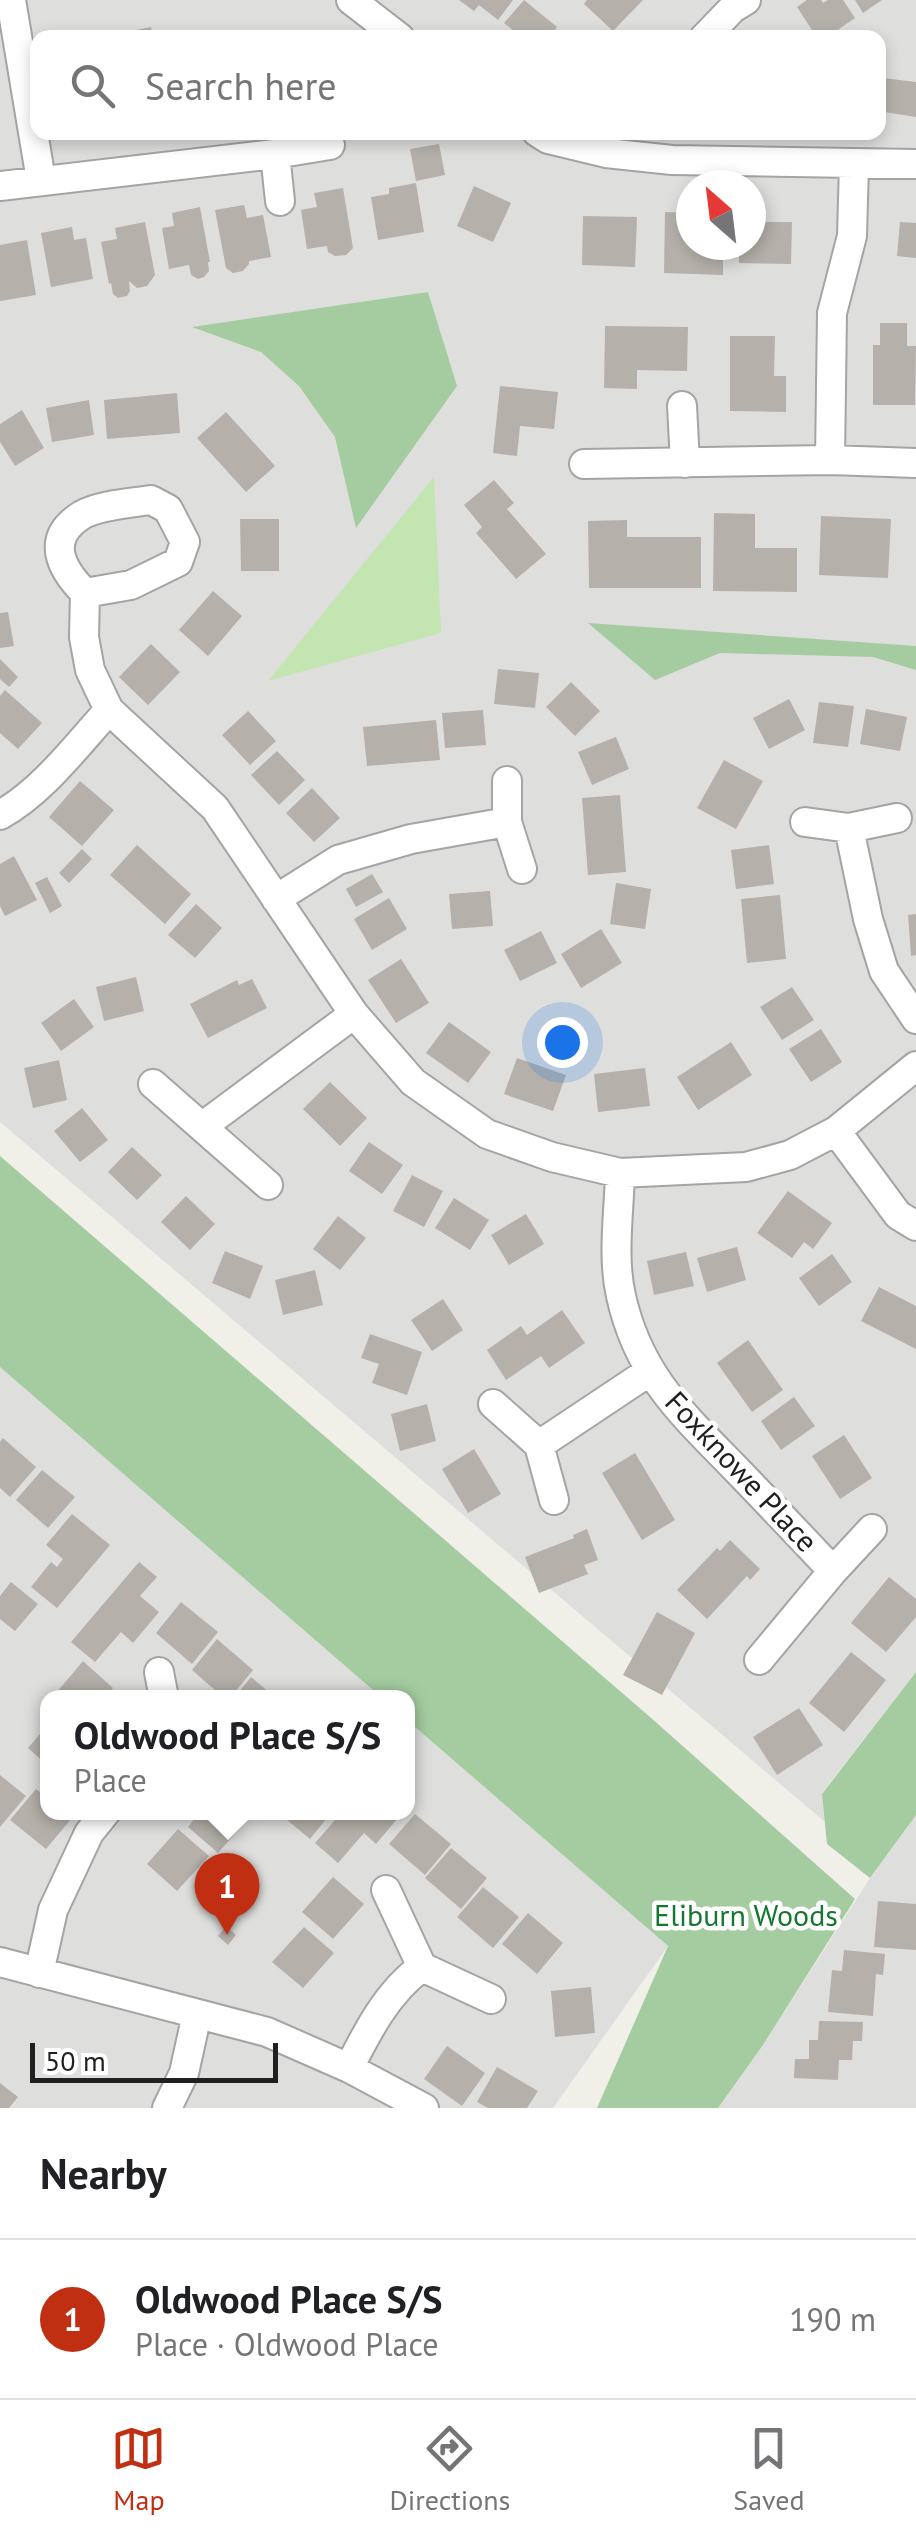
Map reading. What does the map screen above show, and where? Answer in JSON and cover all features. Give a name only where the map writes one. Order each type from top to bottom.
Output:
[{"type":"street","points":[[11,0],[30,114]]},
{"type":"street","points":[[351,0],[390,30]]},
{"type":"street","points":[[712,30],[746,0]]},
{"type":"street","points":[[34,140],[41,180]]},
{"type":"street","points":[[556,140],[606,152],[674,146],[854,164],[916,164]]},
{"type":"street","points":[[0,186],[330,145]]},
{"type":"street","points":[[275,154],[280,201]]},
{"type":"street","points":[[830,460],[832,314],[852,236],[854,164]]},
{"type":"street","points":[[682,406],[685,463]]},
{"type":"street","points":[[584,464],[830,460],[916,463]]},
{"type":"street","points":[[85,592],[84,637],[90,670],[109,710],[214,808],[354,1014],[413,1082],[487,1134],[552,1157],[620,1174],[746,1166],[790,1155],[836,1130],[916,1066]]},
{"type":"street","points":[[0,815],[55,769],[109,710]]},
{"type":"street","points":[[507,781],[507,822],[522,869]]},
{"type":"street","points":[[805,822],[850,828],[896,818]]},
{"type":"street","points":[[276,899],[338,860],[412,839],[507,822]]},
{"type":"street","points":[[850,828],[868,919],[884,971],[916,1019]]},
{"type":"street","points":[[203,1126],[354,1014]]},
{"type":"street","points":[[153,1084],[268,1185]]},
{"type":"street","points":[[836,1130],[898,1215],[916,1226]]},
{"type":"street","name":"Foxknowe Place","points":[[620,1174],[620,1292],[634,1342],[650,1372],[685,1418],[834,1571]]},
{"type":"street","name":"Foxknowe Place","points":[[540,1445],[650,1372]]},
{"type":"street","points":[[493,1404],[540,1445],[554,1500]]},
{"type":"street","name":"Foxknowe Place","points":[[759,1660],[872,1529]]},
{"type":"street","points":[[40,1973],[53,1910],[89,1832],[99,1820]]},
{"type":"street","points":[[386,1890],[422,1967],[491,1999]]},
{"type":"street","points":[[0,1962],[267,2032],[424,2108]]},
{"type":"street","points":[[348,2068],[369,2028],[408,1976],[422,1967]]},
{"type":"street","points":[[167,2108],[184,2073],[197,2014]]},
{"type":"shaded area","points":[[0,0],[916,0],[916,1672],[822,1793],[825,1822],[0,1122]]},
{"type":"shaded area","points":[[0,1367],[373,1690],[40,1690],[40,1820],[415,1820],[415,1727],[668,1946],[553,2108],[0,2108]]},
{"type":"shaded area","points":[[916,1815],[916,2108],[718,2108],[870,1878]]},
{"type":"green space","points":[[428,292],[457,386],[356,528],[335,437],[299,386],[261,352],[192,327]]},
{"type":"green space","points":[[434,477],[441,633],[268,681]]},
{"type":"green space","points":[[588,623],[916,646],[916,670],[873,657],[720,653],[655,680]]},
{"type":"green space","name":"Eliburn Woods","points":[[0,1156],[855,1899],[763,2045],[718,2108],[597,2108],[668,1946],[415,1727],[415,1690],[373,1690],[0,1367]]},
{"type":"green space","points":[[916,1672],[916,1815],[870,1878],[827,1844],[822,1794]]},
{"type":"building","points":[[459,0],[513,0],[498,20],[479,5],[474,11]]},
{"type":"building","points":[[524,0],[557,27],[513,30],[504,23]]},
{"type":"building","points":[[587,0],[643,0],[614,30],[584,4]]},
{"type":"building","points":[[807,0],[843,0],[855,18],[838,30],[812,30],[797,7]]},
{"type":"building","points":[[855,0],[882,0],[863,13]]},
{"type":"building","points":[[886,78],[916,82],[916,117],[886,112]]},
{"type":"building","points":[[439,144],[445,175],[416,181],[410,149]]},
{"type":"building","points":[[416,183],[424,232],[378,240],[371,197],[389,194],[389,188]]},
{"type":"building","points":[[474,186],[511,203],[493,242],[457,226]]},
{"type":"building","points":[[343,188],[353,248],[346,255],[335,256],[327,246],[307,249],[301,210],[317,207],[314,193]]},
{"type":"building","points":[[244,205],[247,218],[263,215],[271,257],[249,261],[243,271],[233,273],[226,268],[215,210]]},
{"type":"building","points":[[200,207],[210,262],[209,271],[198,279],[191,275],[189,265],[169,269],[162,228],[174,226],[172,213]]},
{"type":"building","points":[[665,212],[676,212],[676,260],[723,260],[723,275],[664,273]]},
{"type":"building","points":[[583,216],[637,217],[635,267],[582,265]]},
{"type":"building","points":[[145,222],[155,275],[147,286],[137,288],[129,281],[127,296],[118,298],[109,284],[101,242],[117,239],[115,228]]},
{"type":"building","points":[[766,222],[792,222],[791,264],[739,263],[766,260]]},
{"type":"building","points":[[900,222],[916,223],[916,258],[897,256]]},
{"type":"building","points":[[72,227],[74,240],[86,238],[93,279],[51,287],[41,233]]},
{"type":"building","points":[[27,240],[36,295],[0,301],[0,245]]},
{"type":"building","points":[[880,323],[907,323],[907,346],[916,346],[915,405],[873,405],[873,345],[880,345]]},
{"type":"building","points":[[605,326],[688,327],[687,371],[637,370],[637,389],[604,388]]},
{"type":"building","points":[[730,336],[775,336],[774,376],[786,376],[786,412],[730,411]]},
{"type":"building","points":[[500,386],[558,392],[554,429],[520,426],[517,456],[493,453]]},
{"type":"building","points":[[177,393],[180,433],[107,439],[104,400]]},
{"type":"building","points":[[89,400],[94,435],[52,442],[46,408]]},
{"type":"building","points":[[22,410],[44,448],[15,466],[0,442],[0,424]]},
{"type":"building","points":[[226,412],[275,466],[246,492],[197,438]]},
{"type":"building","points":[[494,480],[514,503],[507,509],[546,554],[516,579],[476,533],[482,527],[464,505]]},
{"type":"building","points":[[714,513],[755,514],[755,548],[797,548],[797,592],[713,591]]},
{"type":"building","points":[[821,516],[891,519],[888,578],[819,575]]},
{"type":"building","points":[[240,519],[279,519],[279,571],[241,571]]},
{"type":"building","points":[[627,520],[627,537],[701,537],[701,588],[589,588],[588,521]]},
{"type":"building","points":[[213,591],[242,616],[208,656],[179,630]]},
{"type":"building","points":[[8,612],[14,646],[0,648],[0,613]]},
{"type":"building","points":[[151,644],[180,672],[148,705],[119,677]]},
{"type":"building","points":[[0,659],[18,677],[9,687],[0,679]]},
{"type":"building","points":[[498,669],[539,673],[535,708],[494,704]]},
{"type":"building","points":[[571,682],[600,711],[575,736],[546,707]]},
{"type":"building","points":[[5,690],[42,723],[18,749],[0,733],[0,696]]},
{"type":"building","points":[[789,699],[805,730],[769,749],[753,718]]},
{"type":"building","points":[[819,702],[854,706],[848,747],[813,743]]},
{"type":"building","points":[[866,709],[907,717],[900,751],[860,744]]},
{"type":"building","points":[[483,710],[486,745],[445,748],[442,713]]},
{"type":"building","points":[[248,711],[276,741],[250,765],[222,735]]},
{"type":"building","points":[[436,720],[440,760],[367,766],[363,727]]},
{"type":"building","points":[[616,737],[629,769],[592,785],[578,752]]},
{"type":"building","points":[[277,751],[305,780],[279,805],[251,775]]},
{"type":"building","points":[[724,760],[763,781],[736,829],[697,808]]},
{"type":"building","points":[[80,781],[114,810],[82,846],[49,817]]},
{"type":"building","points":[[312,788],[340,818],[314,842],[286,813]]},
{"type":"building","points":[[620,795],[626,872],[588,875],[582,798]]},
{"type":"building","points":[[137,845],[191,894],[165,924],[110,875]]},
{"type":"building","points":[[769,845],[774,884],[736,889],[731,850]]},
{"type":"building","points":[[82,849],[92,859],[69,883],[59,873]]},
{"type":"building","points":[[14,856],[37,900],[5,916],[0,906],[0,864]]},
{"type":"building","points":[[372,874],[383,892],[356,907],[346,889]]},
{"type":"building","points":[[47,877],[62,906],[50,913],[35,883]]},
{"type":"building","points":[[616,883],[651,889],[645,929],[610,924]]},
{"type":"building","points":[[490,891],[493,926],[452,929],[449,894]]},
{"type":"building","points":[[780,895],[786,959],[747,963],[741,899]]},
{"type":"building","points":[[389,898],[407,929],[372,950],[354,919]]},
{"type":"building","points":[[196,904],[222,928],[195,958],[168,935]]},
{"type":"building","points":[[916,914],[916,955],[911,956],[908,915]]},
{"type":"building","points":[[601,929],[622,963],[581,988],[561,954]]},
{"type":"building","points":[[541,931],[557,963],[520,981],[504,950]]},
{"type":"building","points":[[401,959],[429,1003],[396,1023],[368,980]]},
{"type":"building","points":[[136,977],[144,1011],[104,1021],[96,987]]},
{"type":"building","points":[[252,979],[267,1008],[208,1038],[190,1004],[237,980],[239,985]]},
{"type":"building","points":[[792,987],[814,1020],[782,1040],[760,1007]]},
{"type":"building","points":[[74,999],[94,1027],[61,1051],[41,1023]]},
{"type":"building","points":[[449,1022],[491,1052],[468,1083],[426,1053]]},
{"type":"building","points":[[821,1029],[842,1062],[811,1082],[789,1049]]},
{"type":"building","points":[[731,1042],[752,1075],[698,1110],[677,1077]]},
{"type":"building","points":[[517,1058],[566,1075],[553,1111],[504,1094]]},
{"type":"building","points":[[59,1060],[67,1100],[33,1108],[24,1068]]},
{"type":"building","points":[[645,1068],[650,1106],[598,1112],[594,1074]]},
{"type":"building","points":[[330,1082],[367,1118],[340,1146],[303,1109]]},
{"type":"building","points":[[82,1108],[108,1140],[80,1162],[54,1131]]},
{"type":"building","points":[[369,1142],[403,1165],[382,1194],[349,1171]]},
{"type":"building","points":[[132,1147],[162,1175],[137,1200],[108,1172]]},
{"type":"building","points":[[412,1175],[443,1191],[424,1227],[393,1211]]},
{"type":"building","points":[[788,1191],[832,1223],[813,1249],[804,1242],[792,1258],[757,1233]]},
{"type":"building","points":[[186,1196],[215,1224],[190,1250],[161,1222]]},
{"type":"building","points":[[454,1198],[489,1220],[470,1250],[435,1228]]},
{"type":"building","points":[[526,1214],[544,1244],[509,1265],[491,1235]]},
{"type":"building","points":[[338,1216],[366,1238],[340,1270],[313,1249]]},
{"type":"building","points":[[737,1247],[746,1280],[707,1292],[697,1258]]},
{"type":"building","points":[[225,1251],[263,1266],[250,1299],[212,1283]]},
{"type":"building","points":[[686,1252],[694,1286],[654,1295],[647,1261]]},
{"type":"building","points":[[832,1254],[852,1282],[819,1306],[799,1278]]},
{"type":"building","points":[[315,1270],[323,1305],[283,1315],[275,1280]]},
{"type":"building","points":[[879,1287],[916,1306],[916,1349],[861,1321]]},
{"type":"building","points":[[443,1299],[463,1330],[432,1351],[411,1320]]},
{"type":"building","points":[[562,1310],[585,1343],[549,1368],[541,1356],[506,1380],[487,1350],[521,1326],[527,1335]]},
{"type":"building","points":[[370,1334],[422,1352],[407,1395],[372,1383],[379,1364],[361,1358]]},
{"type":"building","points":[[748,1340],[783,1390],[752,1412],[717,1363]]},
{"type":"building","points":[[794,1397],[815,1426],[781,1450],[761,1421]]},
{"type":"building","points":[[427,1404],[436,1441],[400,1451],[391,1414]]},
{"type":"building","points":[[844,1435],[872,1478],[840,1499],[812,1456]]},
{"type":"building","points":[[3,1438],[36,1467],[10,1497],[0,1488]]},
{"type":"building","points":[[474,1449],[501,1494],[468,1513],[442,1469]]},
{"type":"building","points":[[635,1453],[675,1520],[642,1540],[602,1473]]},
{"type":"building","points":[[42,1470],[75,1497],[48,1528],[16,1500]]},
{"type":"building","points":[[72,1514],[110,1545],[57,1608],[31,1587],[51,1562],[57,1567],[63,1559],[46,1545]]},
{"type":"building","points":[[587,1529],[598,1560],[584,1565],[588,1574],[539,1593],[525,1557]]},
{"type":"building","points":[[730,1540],[760,1569],[750,1580],[747,1576],[707,1619],[677,1590],[717,1548],[720,1551]]},
{"type":"building","points":[[139,1562],[157,1577],[140,1596],[159,1612],[133,1643],[121,1632],[95,1662],[71,1642]]},
{"type":"building","points":[[889,1577],[916,1599],[916,1617],[886,1652],[851,1623]]},
{"type":"building","points":[[11,1582],[38,1604],[15,1631],[0,1619],[0,1596]]},
{"type":"building","points":[[181,1602],[218,1632],[192,1664],[156,1633]]},
{"type":"building","points":[[657,1612],[695,1633],[662,1695],[623,1675]]},
{"type":"building","points":[[217,1639],[253,1670],[237,1690],[215,1690],[192,1670]]},
{"type":"building","points":[[851,1652],[886,1680],[844,1732],[809,1703]]},
{"type":"building","points":[[83,1661],[113,1688],[111,1690],[59,1690]]},
{"type":"building","points":[[251,1677],[266,1690],[240,1690]]},
{"type":"building","points":[[799,1708],[823,1745],[777,1775],[753,1737]]},
{"type":"building","points":[[40,1734],[40,1759],[28,1748]]},
{"type":"building","points":[[0,1775],[26,1796],[0,1827]]},
{"type":"building","points":[[36,1789],[40,1792],[40,1820],[70,1820],[46,1849],[10,1820]]},
{"type":"building","points":[[415,1814],[451,1844],[425,1875],[389,1844],[410,1820],[415,1820]]},
{"type":"building","points":[[194,1820],[247,1820],[218,1853],[188,1827]]},
{"type":"building","points":[[287,1820],[325,1820],[310,1839]]},
{"type":"building","points":[[335,1820],[396,1820],[376,1844],[364,1833],[338,1863],[315,1843]]},
{"type":"building","points":[[178,1829],[209,1856],[177,1891],[147,1864]]},
{"type":"building","points":[[451,1848],[487,1878],[461,1909],[425,1878]]},
{"type":"building","points":[[333,1877],[364,1904],[333,1939],[302,1912]]},
{"type":"building","points":[[483,1887],[519,1917],[493,1948],[457,1917]]},
{"type":"building","points":[[878,1901],[916,1904],[916,1950],[874,1947]]},
{"type":"building","points":[[528,1913],[563,1943],[537,1974],[502,1944]]},
{"type":"building","points":[[226,1926],[236,1935],[228,1945],[218,1936]]},
{"type":"building","points":[[304,1927],[334,1953],[303,1988],[272,1962]]},
{"type":"building","points":[[844,1950],[885,1954],[883,1975],[876,1974],[873,2016],[828,2012],[832,1970],[842,1971]]},
{"type":"building","points":[[591,1987],[595,2033],[555,2037],[551,1991]]},
{"type":"building","points":[[819,2021],[863,2022],[862,2041],[853,2041],[852,2060],[839,2060],[838,2080],[794,2078],[795,2059],[809,2059],[809,2040],[818,2040]]},
{"type":"building","points":[[447,2046],[485,2073],[462,2106],[424,2079]]},
{"type":"building","points":[[497,2067],[538,2091],[527,2108],[488,2108],[477,2102]]},
{"type":"building","points":[[0,2083],[18,2097],[9,2108],[0,2108]]},
{"type":"place","name":"Oldwood Place S/S","points":[[227,1935]]}]
